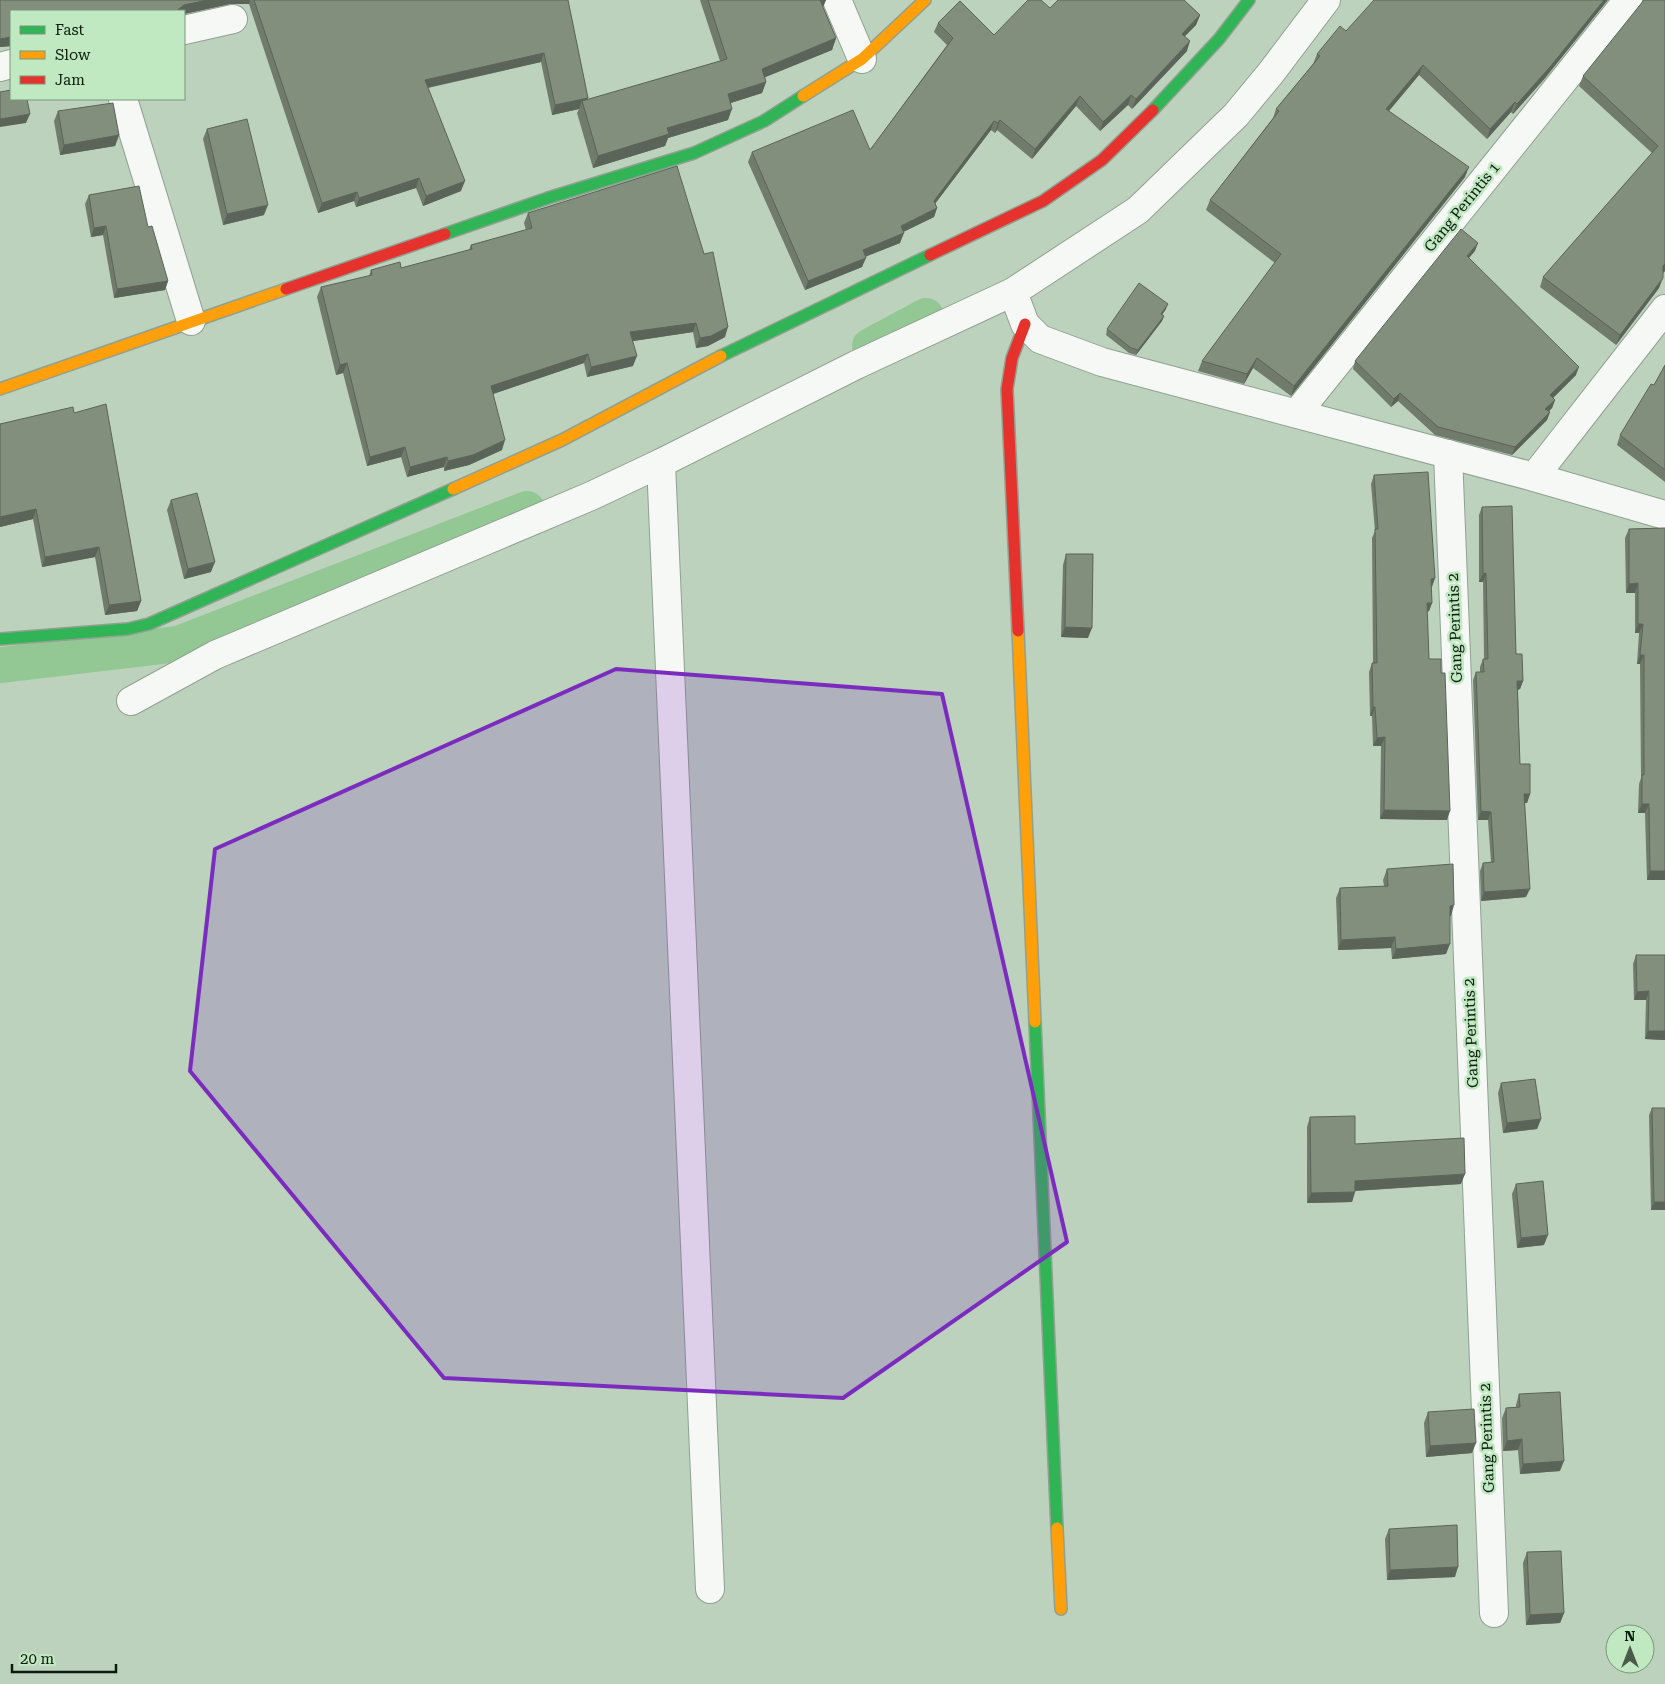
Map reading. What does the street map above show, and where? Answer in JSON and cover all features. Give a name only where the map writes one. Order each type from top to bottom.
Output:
[{"type":"street","points":[[837,0],[862,59]]},
{"type":"street","points":[[0,389],[548,198],[694,153],[764,121],[862,59],[925,0]]},
{"type":"street","points":[[0,639],[128,629],[149,624],[192,606],[565,438],[782,326],[1043,201],[1102,160],[1137,127],[1219,39],[1249,0]]},
{"type":"street","points":[[131,701],[215,655],[591,496],[856,365],[1012,292],[1138,210],[1236,114],[1270,74],[1326,0]]},
{"type":"street","name":"Gang Perintis 1","points":[[1297,413],[1628,0]]},
{"type":"street","points":[[185,30],[233,19]]},
{"type":"street","points":[[123,100],[191,321]]},
{"type":"street","points":[[1012,292],[1025,324],[1040,339],[1102,362],[1534,477],[1665,515]]},
{"type":"street","points":[[1534,477],[1665,309]]},
{"type":"street","points":[[1025,324],[1012,358],[1007,389],[1062,1609]]},
{"type":"street","name":"Gang Perintis 2","points":[[1448,454],[1494,1613]]},
{"type":"street","points":[[661,463],[710,1589]]},
{"type":"highlighted area","points":[[616,669],[942,694],[1067,1242],[843,1398],[444,1378],[190,1071],[215,849]]},
{"type":"building","points":[[0,0],[208,0],[184,5],[177,10],[10,10],[10,37],[0,39]]},
{"type":"building","points":[[254,0],[568,0],[588,98],[555,105],[544,53],[425,80],[465,181],[426,196],[419,178],[359,198],[357,192],[322,203]]},
{"type":"building","points":[[708,0],[820,0],[836,38],[762,69],[766,82],[728,94],[732,109],[667,128],[669,134],[598,156],[582,101],[727,59]]},
{"type":"building","points":[[1028,0],[1041,0],[1050,8],[1058,0],[1184,0],[1200,15],[1182,34],[1190,41],[1136,99],[1131,95],[1103,122],[1080,96],[1035,149],[1000,120],[998,123],[994,121],[934,201],[937,208],[901,226],[904,233],[863,250],[866,258],[808,281],[752,152],[853,110],[870,150],[953,38],[938,23],[960,1],[994,35]]},
{"type":"building","points":[[1374,0],[1604,0],[1550,67],[1517,104],[1515,102],[1490,129],[1423,65],[1386,109],[1469,167],[1294,386],[1257,358],[1247,374],[1202,361],[1281,254],[1210,200],[1279,111],[1276,109],[1320,56],[1317,54],[1340,26],[1346,31]]},
{"type":"building","points":[[1644,0],[1665,0],[1665,264],[1663,266],[1663,278],[1620,335],[1543,277],[1658,146],[1583,76]]},
{"type":"building","points":[[10,90],[10,100],[27,100],[30,114],[0,119],[0,92]]},
{"type":"building","points":[[113,103],[119,135],[64,145],[58,111]]},
{"type":"building","points":[[247,119],[268,205],[227,214],[207,129]]},
{"type":"building","points":[[677,166],[704,254],[713,252],[728,327],[711,336],[700,338],[696,323],[630,332],[637,356],[591,367],[588,354],[491,386],[505,440],[473,455],[448,461],[447,457],[410,467],[405,447],[370,457],[347,363],[340,365],[321,287],[372,275],[371,270],[400,262],[401,268],[472,249],[471,245],[532,228],[528,213]]},
{"type":"building","points":[[139,186],[148,227],[152,226],[168,281],[117,289],[106,226],[94,228],[89,195]]},
{"type":"building","points":[[1461,229],[1478,243],[1467,256],[1579,367],[1550,395],[1555,400],[1545,409],[1550,412],[1515,447],[1438,427],[1400,393],[1394,399],[1355,361]]},
{"type":"building","points":[[1139,283],[1168,304],[1161,314],[1164,316],[1138,350],[1131,348],[1107,329]]},
{"type":"building","points":[[1665,365],[1665,470],[1620,435],[1651,384],[1654,385]]},
{"type":"building","points":[[106,404],[141,601],[109,605],[99,547],[45,557],[36,509],[0,517],[0,424],[73,407],[74,413]]},
{"type":"building","points":[[1428,472],[1435,578],[1431,579],[1432,603],[1427,603],[1429,659],[1441,659],[1441,673],[1445,673],[1450,811],[1384,810],[1385,737],[1377,738],[1375,707],[1373,707],[1372,663],[1377,663],[1375,529],[1378,529],[1374,475]]},
{"type":"building","points":[[197,493],[215,562],[188,569],[171,500]]},
{"type":"building","points":[[1512,506],[1516,654],[1522,654],[1523,681],[1517,681],[1520,764],[1530,764],[1530,794],[1524,794],[1530,889],[1484,892],[1483,863],[1494,862],[1491,812],[1481,811],[1476,672],[1484,672],[1483,659],[1488,659],[1486,573],[1483,574],[1482,507]]},
{"type":"building","points":[[1665,528],[1665,871],[1650,871],[1649,804],[1642,804],[1642,775],[1644,775],[1644,655],[1640,655],[1643,624],[1638,624],[1638,583],[1629,584],[1629,529]]},
{"type":"building","points":[[1066,554],[1093,554],[1092,628],[1065,627]]},
{"type":"building","points":[[1453,864],[1454,905],[1450,906],[1450,944],[1396,949],[1395,937],[1341,940],[1340,888],[1388,886],[1387,869]]},
{"type":"building","points":[[1636,955],[1665,955],[1665,1031],[1648,1031],[1649,991],[1637,992]]},
{"type":"building","points":[[1535,1079],[1541,1119],[1507,1123],[1501,1083]]},
{"type":"building","points":[[1652,1108],[1665,1108],[1665,1202],[1654,1202]]},
{"type":"building","points":[[1355,1116],[1355,1144],[1464,1138],[1465,1174],[1355,1181],[1355,1192],[1311,1193],[1310,1117]]},
{"type":"building","points":[[1543,1181],[1548,1235],[1521,1238],[1516,1184]]},
{"type":"building","points":[[1560,1392],[1564,1461],[1523,1464],[1522,1439],[1507,1441],[1506,1408],[1520,1407],[1519,1394]]},
{"type":"building","points":[[1474,1409],[1476,1443],[1430,1446],[1428,1412]]},
{"type":"building","points":[[1457,1525],[1458,1567],[1390,1570],[1389,1529]]},
{"type":"building","points":[[1561,1551],[1564,1613],[1530,1615],[1527,1552]]},
{"type":"waterway","points":[[870,346],[926,316]]},
{"type":"waterway","points":[[0,665],[178,644],[527,509]]},
{"type":"traffic: fast","points":[[1153,110],[1219,39],[1249,0]]},
{"type":"traffic: fast","points":[[445,234],[548,198],[694,153],[764,121],[803,96]]},
{"type":"traffic: fast","points":[[721,356],[930,255]]},
{"type":"traffic: fast","points":[[0,639],[128,629],[149,624],[453,489]]},
{"type":"traffic: fast","points":[[1035,1022],[1057,1528]]},
{"type":"traffic: slow","points":[[803,96],[862,59],[925,0]]},
{"type":"traffic: slow","points":[[0,389],[286,289]]},
{"type":"traffic: slow","points":[[453,489],[562,440],[721,356]]},
{"type":"traffic: slow","points":[[1018,631],[1035,1022]]},
{"type":"traffic: slow","points":[[1057,1528],[1061,1609]]},
{"type":"traffic: jam","points":[[930,255],[1043,201],[1102,160],[1153,110]]},
{"type":"traffic: jam","points":[[286,289],[445,234]]},
{"type":"traffic: jam","points":[[1018,631],[1007,389],[1012,358],[1025,324]]}]
